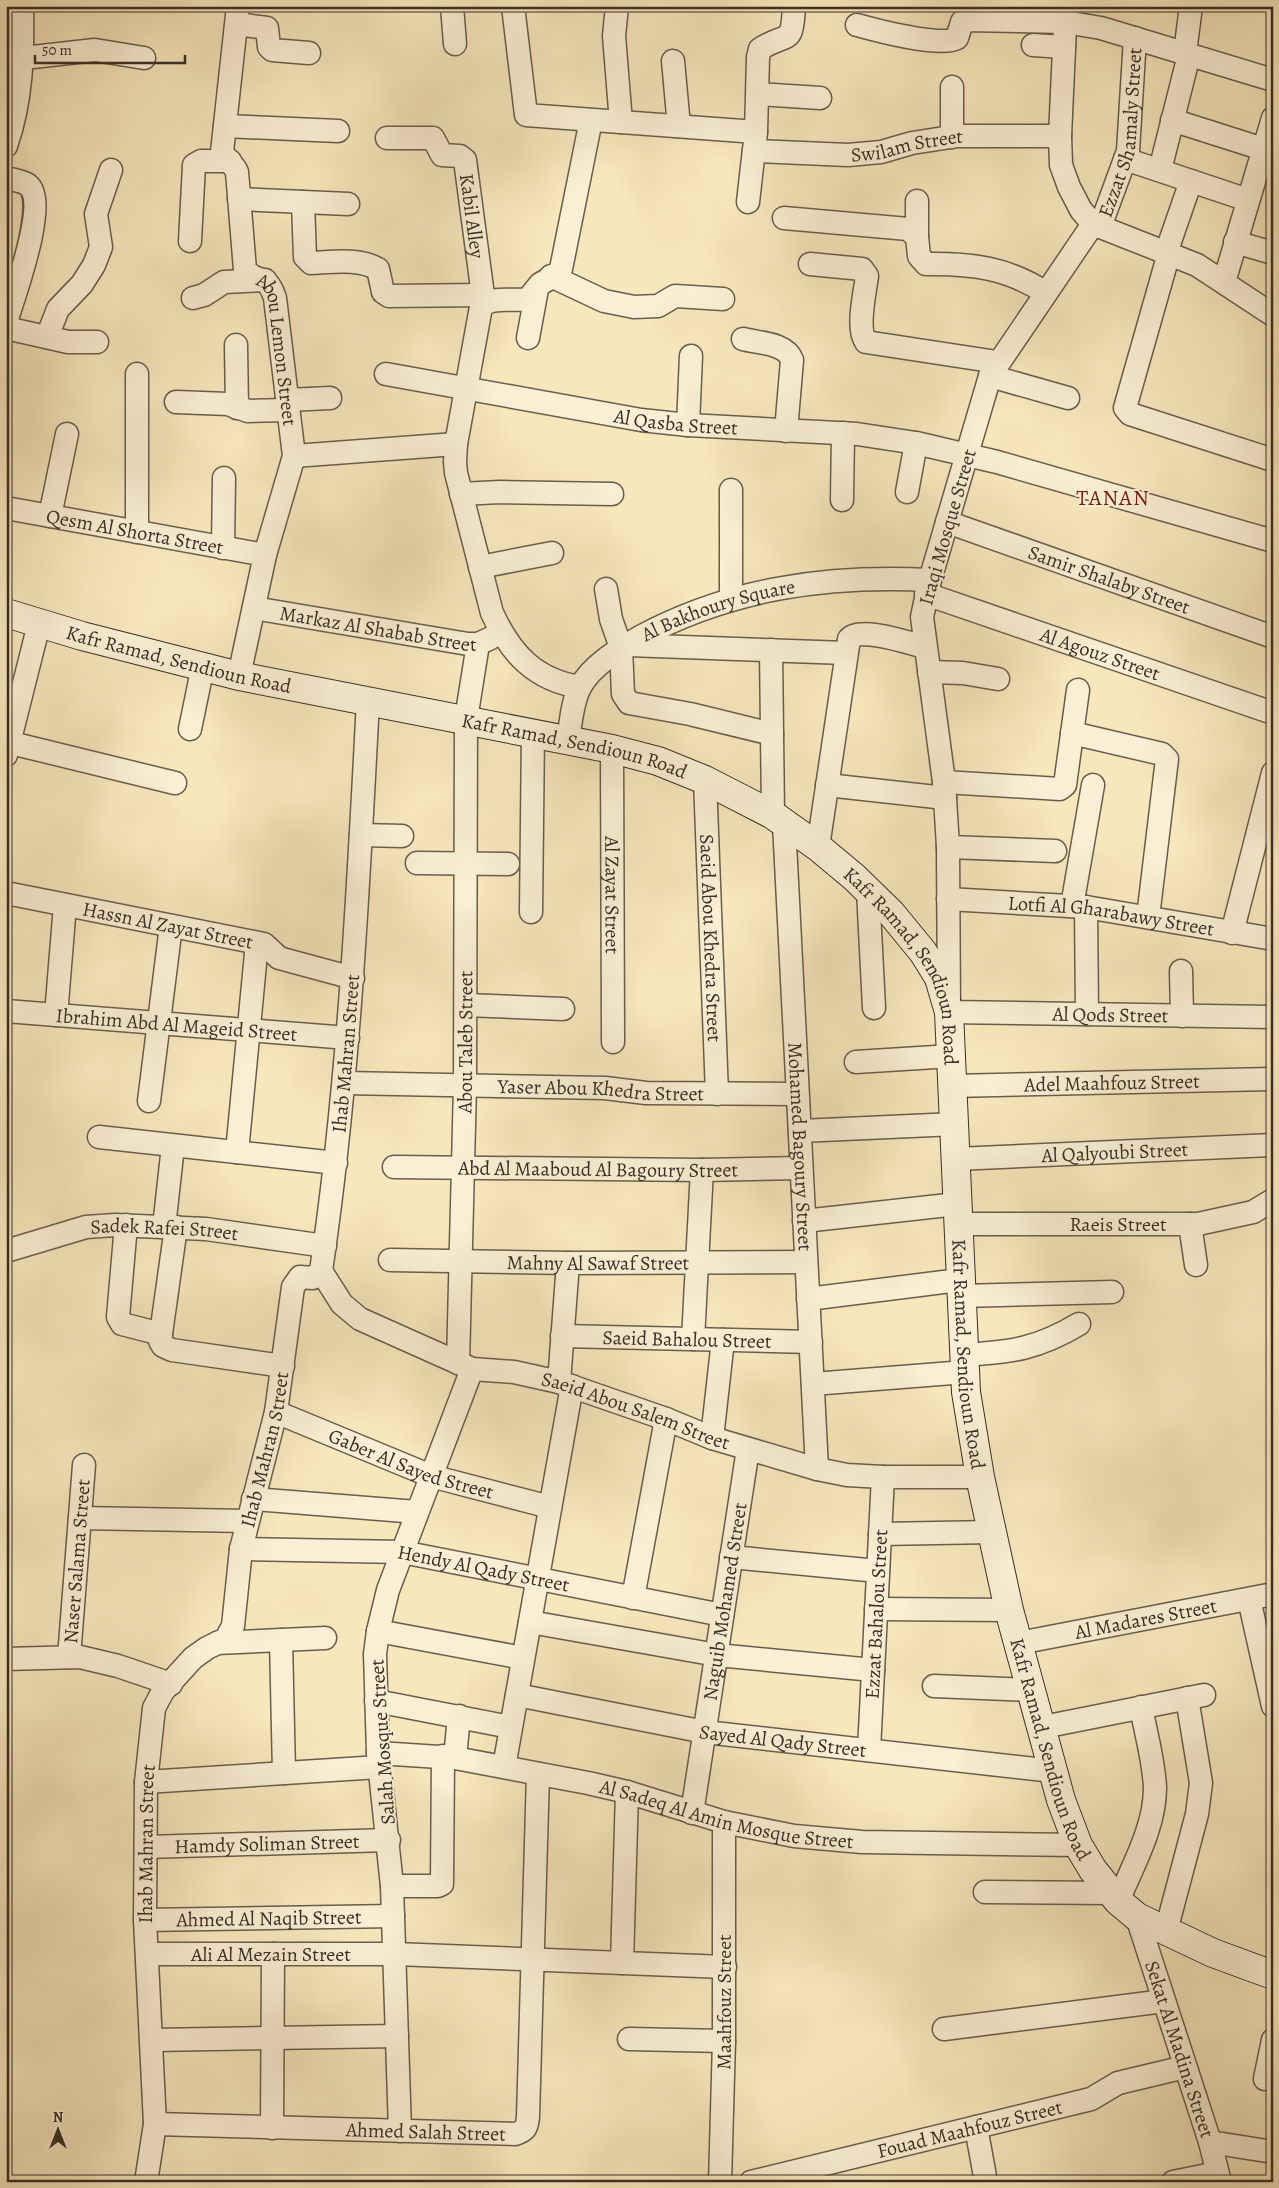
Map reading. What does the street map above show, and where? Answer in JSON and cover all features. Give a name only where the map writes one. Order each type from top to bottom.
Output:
[{"type":"street","points":[[6,146],[11,118],[14,60],[22,6]]},
{"type":"street","points":[[452,6],[456,44]]},
{"type":"street","name":"Swilam Street","points":[[513,6],[526,115],[679,126],[755,141],[848,155],[881,152],[912,143],[952,137],[1060,136]]},
{"type":"street","points":[[617,6],[614,36],[620,122]]},
{"type":"street","points":[[748,202],[755,141],[760,49],[790,35],[793,30],[794,6]]},
{"type":"street","points":[[1160,170],[1187,54],[1191,6]]},
{"type":"street","points":[[857,25],[890,34],[946,42],[957,38],[962,22],[968,20],[1066,14],[1101,28],[1273,80]]},
{"type":"street","points":[[1066,14],[1060,136],[1061,164],[1081,210],[1096,225],[1198,265],[1273,315]]},
{"type":"street","points":[[237,15],[267,28],[268,45],[272,50],[309,53]]},
{"type":"street","name":"Abou Lemon Street","points":[[237,15],[222,152],[224,157],[230,160],[237,172],[245,270],[251,277],[266,280],[271,285],[275,298],[294,456],[265,555],[239,676]]},
{"type":"street","name":"Ezzat Shamaly Street","points":[[1096,225],[1125,159],[1130,134],[1135,38]]},
{"type":"street","points":[[1033,45],[1064,47]]},
{"type":"street","points":[[14,60],[95,50],[144,58]]},
{"type":"street","points":[[673,61],[679,126]]},
{"type":"street","points":[[952,87],[952,137]]},
{"type":"street","points":[[758,94],[820,98]]},
{"type":"street","points":[[1224,282],[1248,200],[1264,175],[1263,149],[1273,118]]},
{"type":"street","points":[[303,202],[305,257],[311,263],[351,262],[371,265],[378,269],[383,292],[389,296],[528,299],[544,283],[558,274],[565,259],[591,120]]},
{"type":"street","points":[[1172,120],[1263,149]]},
{"type":"street","points":[[225,126],[338,132]]},
{"type":"street","name":"Kabil Alley","points":[[387,138],[433,138],[442,155],[460,156],[465,160],[484,299]]},
{"type":"street","points":[[1125,159],[1248,200]]},
{"type":"street","points":[[190,241],[194,165],[201,161],[230,160]]},
{"type":"street","points":[[47,337],[58,309],[82,284],[94,265],[101,247],[96,214],[111,170]]},
{"type":"street","points":[[6,178],[28,184],[32,190],[34,211],[28,252],[6,322]]},
{"type":"street","points":[[1191,181],[1168,253],[1148,334],[1125,404],[1127,412],[1273,460]]},
{"type":"street","points":[[239,199],[348,204]]},
{"type":"street","points":[[917,201],[916,237],[918,256],[926,264],[980,265],[1006,272],[1046,293]]},
{"type":"street","points":[[784,218],[901,227],[908,229],[916,237]]},
{"type":"street","name":"Iraqi Mosque Street","points":[[949,1012],[948,847],[945,790],[922,618],[928,587],[994,369],[1096,225]]},
{"type":"street","points":[[1235,242],[1273,253]]},
{"type":"street","points":[[810,264],[862,269],[867,276],[862,326],[862,336],[866,342],[994,369],[1068,398]]},
{"type":"street","points":[[193,298],[204,295],[224,282],[266,280]]},
{"type":"street","points":[[544,283],[604,301],[634,307],[658,306],[675,296],[723,299]]},
{"type":"street","points":[[528,338],[544,283]]},
{"type":"street","points":[[484,299],[456,444],[456,473],[461,494],[492,614],[500,631],[525,662],[540,674],[560,684],[580,687]]},
{"type":"street","points":[[6,328],[68,342],[97,342]]},
{"type":"street","points":[[743,339],[785,349],[790,355],[792,360],[786,431]]},
{"type":"street","points":[[236,345],[237,408]]},
{"type":"street","points":[[688,425],[691,356]]},
{"type":"street","points":[[137,532],[138,374]]},
{"type":"street","name":"Al Qasba Street","points":[[386,374],[640,420],[688,425],[843,433],[916,443],[1273,541]]},
{"type":"street","points":[[176,402],[228,404],[248,411],[330,398]]},
{"type":"street","points":[[842,500],[843,433]]},
{"type":"street","points":[[50,516],[67,434]]},
{"type":"street","points":[[907,492],[916,443]]},
{"type":"street","points":[[294,456],[456,444]]},
{"type":"street","points":[[223,548],[224,478]]},
{"type":"street","points":[[731,600],[732,490]]},
{"type":"street","points":[[461,494],[612,494]]},
{"type":"street","name":"Qesm Al Shorta Street","points":[[6,508],[265,555]]},
{"type":"street","name":"Samir Shalaby Street","points":[[947,522],[1273,638]]},
{"type":"street","points":[[480,567],[552,553]]},
{"type":"street","name":"Al Bakhoury Square","points":[[568,739],[580,687],[594,670],[624,646],[688,615],[731,600],[807,582],[838,580],[928,587]]},
{"type":"street","name":"Al Agouz Street","points":[[928,587],[1273,713]]},
{"type":"street","points":[[606,590],[611,620],[624,646],[624,694],[629,703],[690,714],[772,734]]},
{"type":"street","name":"Markaz Al Shabab Street","points":[[254,608],[468,644],[478,644],[500,631]]},
{"type":"street","name":"Kafr Ramad, Sendioun Road","points":[[6,613],[39,624],[239,676],[568,739],[612,748],[658,761],[705,780],[778,819],[818,847],[891,913],[924,952],[939,978],[949,1012],[964,1363],[980,1477],[1009,1610],[1053,1771],[1078,1845],[1093,1870],[1122,1904]]},
{"type":"street","points":[[39,624],[8,749],[175,783]]},
{"type":"street","points":[[818,847],[849,640],[854,635],[859,634],[885,637],[925,647]]},
{"type":"street","name":"Abou Taleb Street","points":[[465,1366],[461,1260],[466,1005],[466,719],[478,644]]},
{"type":"street","points":[[624,646],[846,653]]},
{"type":"street","name":"Mohamed Bagoury Street","points":[[771,650],[772,734],[800,1132],[817,1469]]},
{"type":"street","points":[[190,729],[203,666]]},
{"type":"street","points":[[929,672],[964,672],[998,679]]},
{"type":"street","points":[[827,785],[945,790],[1060,789],[1064,785],[1078,690]]},
{"type":"street","name":"Ihab Mahran Street","points":[[146,2182],[156,2124],[145,1920],[146,1782],[154,1708],[163,1691],[193,1658],[226,1639],[233,1626],[247,1521],[276,1412],[293,1287],[300,1277],[313,1278],[321,1271],[345,1083],[353,978],[368,700]]},
{"type":"street","points":[[531,912],[533,732]]},
{"type":"street","points":[[1072,733],[1162,754],[1167,759],[1148,917]]},
{"type":"street","name":"Al Zayat Street","points":[[612,748],[613,1042]]},
{"type":"street","name":"Saeid Abou Khedra Street","points":[[705,780],[717,1094]]},
{"type":"street","points":[[1232,933],[1263,852],[1271,784]]},
{"type":"street","points":[[1087,1014],[1079,906],[1093,785]]},
{"type":"street","points":[[361,835],[402,836]]},
{"type":"street","points":[[948,847],[1055,851]]},
{"type":"street","points":[[417,863],[508,864]]},
{"type":"street","points":[[868,891],[874,1008]]},
{"type":"street","name":"Hassn Al Zayat Street","points":[[6,893],[257,943],[270,948],[279,958],[353,978]]},
{"type":"street","name":"Lotfi Al Gharabawy Street","points":[[948,899],[1079,906],[1273,939]]},
{"type":"street","points":[[56,1015],[65,905]]},
{"type":"street","points":[[149,1102],[171,926]]},
{"type":"street","points":[[237,1152],[257,943]]},
{"type":"street","points":[[1181,971],[1182,1016]]},
{"type":"street","points":[[466,1005],[563,1009]]},
{"type":"street","name":"Ibrahim Abd Al Mageid Street","points":[[6,1012],[348,1038]]},
{"type":"street","name":"Al Qods Street","points":[[949,1012],[1273,1017]]},
{"type":"street","points":[[856,1062],[951,1056]]},
{"type":"street","name":"Adel Maahfouz Street","points":[[952,1086],[1273,1079]]},
{"type":"street","name":"Yaser Abou Khedra Street","points":[[345,1083],[598,1088],[646,1093],[797,1094]]},
{"type":"street","points":[[800,1132],[955,1124]]},
{"type":"street","points":[[99,1137],[336,1164]]},
{"type":"street","name":"Al Qalyoubi Street","points":[[956,1159],[1273,1145]]},
{"type":"street","points":[[173,1146],[170,1227],[161,1337],[163,1346],[172,1350],[283,1366]]},
{"type":"street","name":"Abd Al Maaboud Al Bagoury Street","points":[[394,1168],[702,1170],[801,1168]]},
{"type":"street","points":[[693,1339],[702,1170]]},
{"type":"street","name":"Raeis Street","points":[[958,1214],[1190,1224],[1253,1212],[1273,1200]]},
{"type":"street","points":[[804,1221],[958,1214]]},
{"type":"street","points":[[1190,1224],[1196,1265]]},
{"type":"street","points":[[126,1225],[118,1317],[122,1324],[161,1337]]},
{"type":"street","name":"Sadek Rafei Street","points":[[6,1251],[86,1227],[126,1225],[206,1228],[325,1246]]},
{"type":"street","name":"Mahny Al Sawaf Street","points":[[390,1260],[806,1262]]},
{"type":"street","points":[[504,1766],[550,1507],[565,1384],[562,1336],[568,1262]]},
{"type":"street","name":"Saeid Abou Salem Street","points":[[321,1271],[342,1304],[360,1319],[465,1366],[514,1372],[565,1384],[666,1419],[712,1438],[817,1469],[847,1475],[883,1477],[980,1477]]},
{"type":"street","points":[[808,1299],[960,1288],[1112,1292]]},
{"type":"street","points":[[813,1384],[964,1363],[1024,1350],[1053,1340],[1079,1324]]},
{"type":"street","name":"Saeid Bahalou Street","points":[[562,1336],[811,1342]]},
{"type":"street","points":[[712,1438],[723,1340]]},
{"type":"street","name":"Salah Mosque Street","points":[[400,2131],[392,1886],[389,1840],[379,1760],[375,1654],[378,1631],[388,1590],[431,1476],[465,1366]]},
{"type":"street","name":"Gaber Al Sayed Street","points":[[276,1412],[431,1476],[550,1507]]},
{"type":"street","points":[[633,1598],[666,1419]]},
{"type":"street","name":"Naguib Mohamed Street","points":[[692,1812],[748,1449]]},
{"type":"street","name":"Naser Salama Street","points":[[69,1657],[84,1465]]},
{"type":"street","name":"Ezzat Bahalou Street","points":[[869,1750],[883,1477]]},
{"type":"street","points":[[253,1499],[417,1512]]},
{"type":"street","points":[[80,1518],[247,1521]]},
{"type":"street","points":[[880,1534],[993,1532]]},
{"type":"street","name":"Hendy Al Qady Street","points":[[242,1549],[402,1552],[722,1615]]},
{"type":"street","points":[[731,1557],[878,1571]]},
{"type":"street","name":"Al Madares Street","points":[[1019,1644],[1273,1594]]},
{"type":"street","points":[[1249,1599],[1266,1643],[1273,1706]]},
{"type":"street","points":[[876,1609],[1009,1610]]},
{"type":"street","points":[[530,1622],[717,1655],[873,1670]]},
{"type":"street","points":[[378,1631],[523,1658]]},
{"type":"street","points":[[217,1643],[325,1638]]},
{"type":"street","points":[[281,1640],[284,1773]]},
{"type":"street","points":[[6,1659],[80,1657],[118,1666],[171,1684]]},
{"type":"street","points":[[934,1686],[1032,1690]]},
{"type":"street","name":"Sayed Al Qady Street","points":[[517,1696],[704,1732],[1053,1771]]},
{"type":"street","points":[[1042,1727],[1195,1697],[1201,1783],[1198,1814],[1166,1931]]},
{"type":"street","points":[[376,1701],[510,1726]]},
{"type":"street","points":[[1122,1904],[1147,1831],[1154,1801],[1153,1772],[1141,1708]]},
{"type":"street","points":[[392,1886],[438,1886],[442,1884],[449,1757],[459,1716]]},
{"type":"street","name":"Al Sadeq Al Amin Mosque Street","points":[[146,1782],[284,1773],[379,1760],[449,1757],[504,1766],[627,1792],[724,1822],[794,1836],[862,1842],[1078,1845]]},
{"type":"street","name":"Ahmed Salah Street","points":[[156,2124],[515,2134],[527,2128],[538,1774]]},
{"type":"street","points":[[622,1963],[627,1792]]},
{"type":"street","name":"Maahfouz Street","points":[[720,2182],[725,1967],[724,1822]]},
{"type":"street","name":"Hamdy Soliman Street","points":[[146,1847],[389,1840]]},
{"type":"street","points":[[985,1892],[1122,1904],[1166,1931],[1273,1975]]},
{"type":"street","name":"Sekat Al Madina Street","points":[[1122,1904],[1164,2001],[1210,2142],[1218,2177]]},
{"type":"street","name":"Ahmed Al Naqib Street","points":[[145,1920],[393,1916]]},
{"type":"street","name":"Ali Al Mezain Street","points":[[147,1954],[395,1954]]},
{"type":"street","points":[[272,2128],[273,1954]]},
{"type":"street","points":[[395,1954],[725,1967]]},
{"type":"street","points":[[944,2029],[1164,2001]]},
{"type":"street","points":[[152,2040],[397,2036]]},
{"type":"street","points":[[629,2039],[724,2041]]},
{"type":"street","points":[[1265,2079],[1273,2040]]},
{"type":"street","name":"Fouad Maahfouz Street","points":[[751,2182],[1091,2099],[1118,2083],[1185,2067]]},
{"type":"street","points":[[976,2127],[986,2182]]},
{"type":"street","points":[[1210,2142],[1273,2152]]},
{"type":"street","points":[[1173,2182],[1218,2177]]},
{"type":"district","name":"TANAN","points":[[1113,497]]}]
